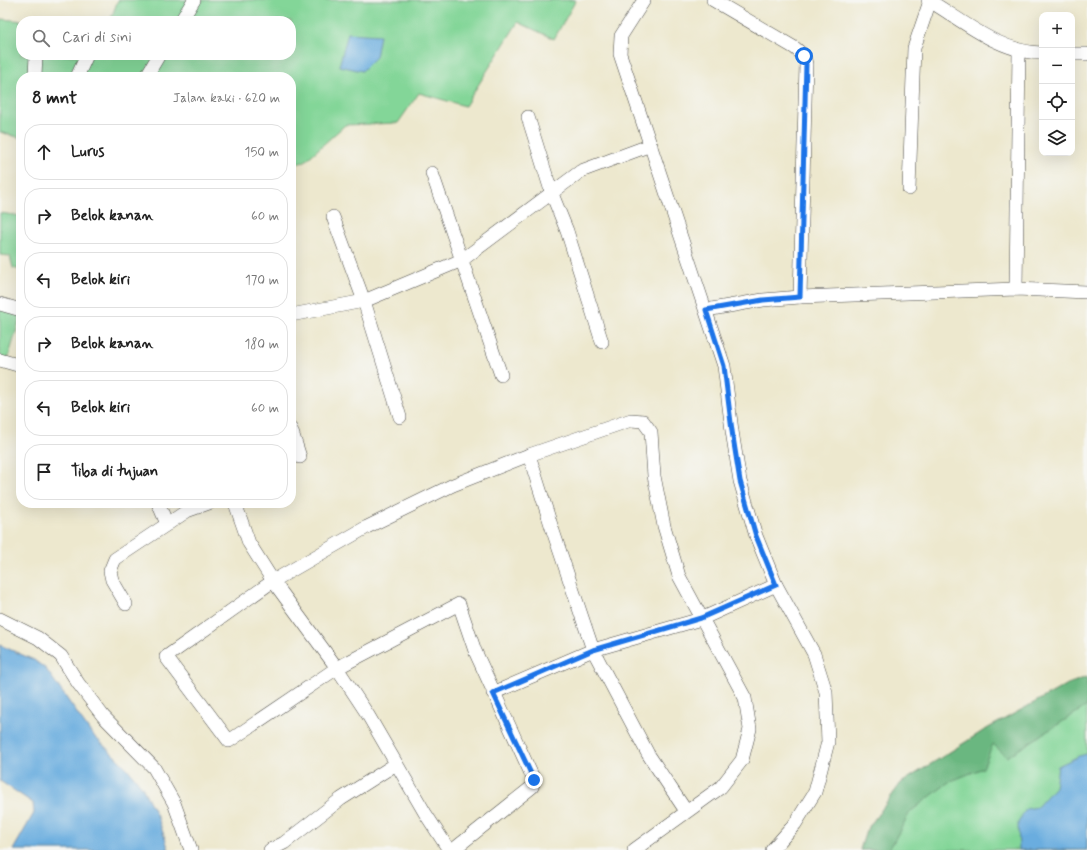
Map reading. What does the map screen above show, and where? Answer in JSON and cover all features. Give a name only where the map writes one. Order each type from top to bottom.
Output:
[{"type":"street","points":[[184,16],[194,0]]},
{"type":"street","points":[[644,0],[621,36],[620,54],[724,366],[740,481],[756,536],[776,585],[814,654],[826,692],[828,742],[814,792],[795,824],[772,850]]},
{"type":"street","points":[[713,0],[796,48],[804,56],[806,64],[800,297]]},
{"type":"street","points":[[909,190],[914,48],[929,1],[995,42],[1019,51],[1039,53]]},
{"type":"street","points":[[1016,289],[1019,51]]},
{"type":"street","points":[[1075,54],[1087,54]]},
{"type":"street","points":[[35,72],[36,60]]},
{"type":"street","points":[[79,72],[85,60]]},
{"type":"street","points":[[149,72],[156,60]]},
{"type":"street","points":[[528,117],[552,194],[567,231],[602,342]]},
{"type":"street","points":[[296,314],[364,301],[462,260],[581,171],[651,145]]},
{"type":"street","points":[[432,173],[501,375]]},
{"type":"street","points":[[333,217],[364,301],[400,417]]},
{"type":"street","points":[[706,310],[763,300],[800,297],[1016,289],[1087,292]]},
{"type":"street","points":[[0,304],[16,309]]},
{"type":"street","points":[[0,360],[16,365]]},
{"type":"street","points":[[453,850],[532,788],[534,780],[475,651],[459,604],[337,668],[229,741],[166,657],[273,581],[367,527],[453,485],[529,455],[631,420],[643,421],[651,432],[654,476],[666,534],[679,576],[745,698],[750,729],[742,760],[721,787],[634,850]]},
{"type":"street","points":[[296,445],[300,457]]},
{"type":"street","points":[[529,455],[593,650],[648,754],[686,812]]},
{"type":"street","points":[[160,508],[167,524]]},
{"type":"street","points":[[126,604],[112,580],[110,571],[115,559],[187,511],[196,508]]},
{"type":"street","points":[[237,508],[249,543],[273,581],[337,668],[368,715],[425,813],[449,850]]},
{"type":"street","points":[[493,693],[593,650],[701,618],[776,585]]},
{"type":"street","points":[[0,619],[38,638],[61,656],[78,683],[103,716],[154,768],[174,803],[191,850]]},
{"type":"street","points":[[270,850],[284,843],[341,799],[396,764]]},
{"type":"green space","points":[[118,0],[576,0],[554,39],[518,22],[465,106],[419,93],[398,123],[345,125],[304,162],[296,164],[296,72],[16,72],[16,137],[0,132],[0,19],[16,20],[16,60],[296,60],[296,16],[112,16]]},
{"type":"green space","points":[[0,213],[16,215],[16,269],[13,268],[10,256],[0,255]]},
{"type":"green space","points":[[0,308],[16,313],[16,332],[8,359],[0,357]]},
{"type":"green space","points":[[1087,677],[1087,850],[860,850],[866,831],[901,783],[983,731],[1068,684]]},
{"type":"green space","points":[[1087,677],[1087,706],[1007,757],[993,744],[983,768],[949,782],[910,812],[889,850],[860,850],[866,831],[901,783],[983,731],[1068,684]]},
{"type":"water","points":[[348,33],[380,35],[376,57],[362,71],[339,66]]},
{"type":"water","points":[[0,645],[34,660],[46,669],[91,733],[127,768],[142,787],[158,818],[169,850],[13,850],[34,813],[33,803],[0,781]]},
{"type":"water","points":[[1087,754],[1087,850],[1019,850],[1018,823],[1026,809],[1037,807],[1055,787],[1058,766],[1079,756]]},
{"type":"route","points":[[534,780],[493,693],[593,650],[701,618],[776,585],[756,536],[740,481],[724,366],[706,310],[763,300],[800,297],[806,64],[804,56]]}]
